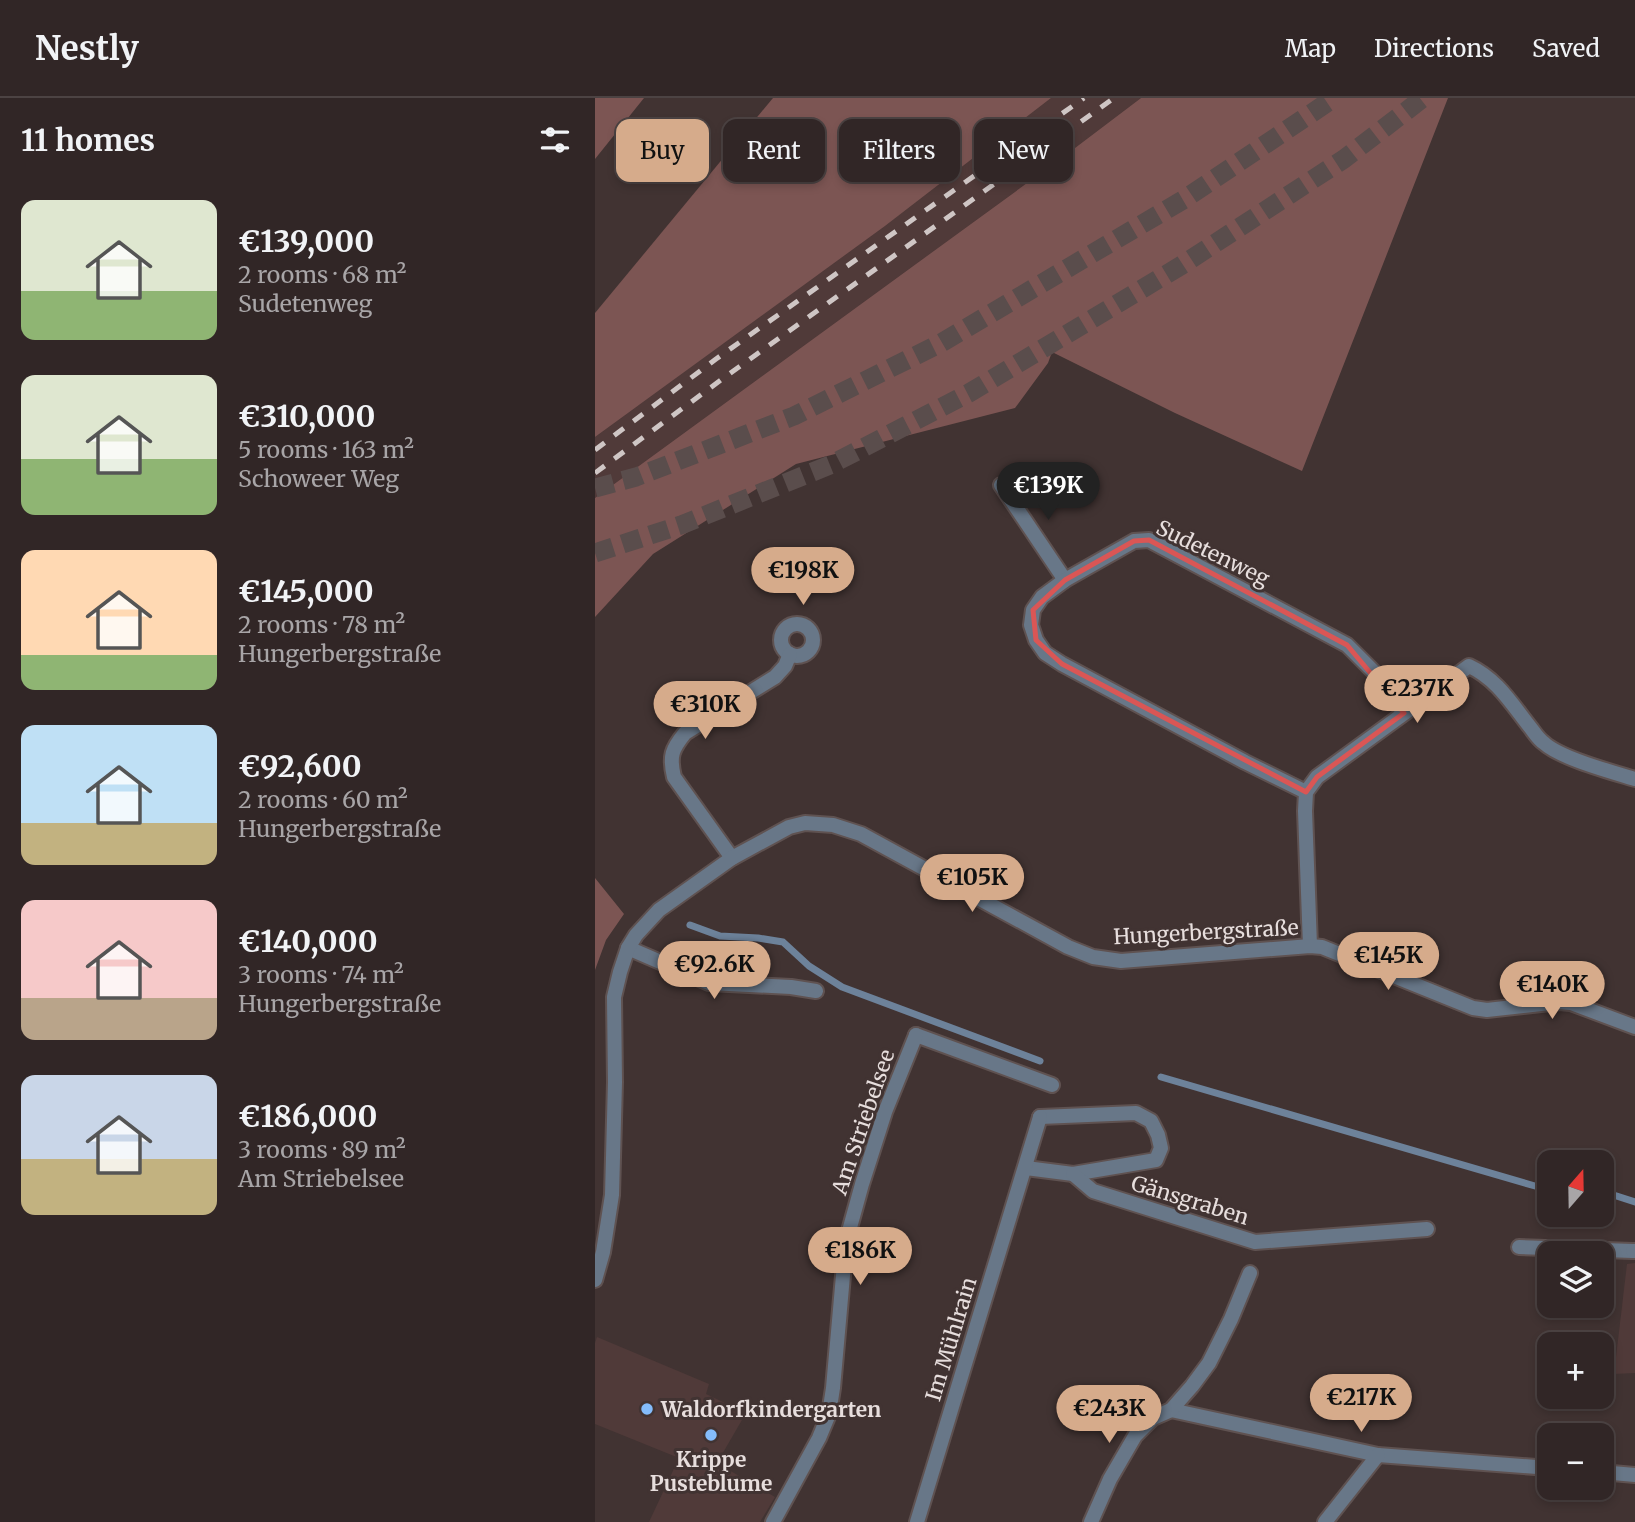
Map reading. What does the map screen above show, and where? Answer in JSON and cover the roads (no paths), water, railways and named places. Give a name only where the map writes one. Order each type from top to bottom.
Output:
[{"type":"street","points":[[1001,485],[1065,580]]},
{"type":"street","name":"Sudetenweg","points":[[1306,792],[1245,762],[1045,653],[1031,625],[1033,610],[1042,597],[1065,580],[1134,541],[1149,540],[1347,645],[1377,675],[1404,713]]},
{"type":"street","points":[[732,858],[674,777],[670,762],[674,746],[685,733],[775,677],[785,666],[790,654]]},
{"type":"street","points":[[1310,947],[1306,792],[1317,777],[1469,666],[1483,672],[1498,685],[1543,743],[1555,751],[1635,779]]},
{"type":"street","name":"Hungerbergstraße","points":[[595,1280],[603,1252],[612,1195],[614,997],[628,948],[642,927],[659,910],[732,858],[789,827],[805,823],[833,825],[861,834],[1068,947],[1093,957],[1121,961],[1322,947],[1473,1008],[1487,1010],[1571,1003],[1635,1027]]},
{"type":"street","points":[[628,948],[709,983],[791,986],[816,991]]},
{"type":"street","name":"Am Striebelsee","points":[[773,1522],[819,1438],[828,1414],[833,1388],[846,1242],[885,1112],[916,1035],[1052,1085]]},
{"type":"street","name":"Im Mühlrain","points":[[917,1522],[1040,1117],[1136,1113],[1151,1121],[1161,1148],[1156,1160],[1073,1174],[1026,1168]]},
{"type":"street","name":"Gänsgraben","points":[[1073,1174],[1093,1191],[1255,1242],[1427,1229]]},
{"type":"street","points":[[1519,1247],[1634,1251]]},
{"type":"street","points":[[1091,1522],[1110,1479],[1135,1436],[1153,1418],[1171,1410],[1209,1363],[1250,1273]]},
{"type":"street","points":[[1171,1410],[1378,1455],[1537,1467]]},
{"type":"street","points":[[1325,1522],[1378,1455]]},
{"type":"street","points":[[1614,1473],[1635,1475]]},
{"type":"waterway","points":[[690,925],[720,936],[783,942],[809,966],[842,987],[1040,1061]]},
{"type":"waterway","points":[[1161,1077],[1537,1186]]},
{"type":"waterway","points":[[1614,1195],[1635,1202]]},
{"type":"tunnel","points":[[595,488],[636,477],[794,416],[941,343],[1183,200],[1334,98]]},
{"type":"tunnel","points":[[595,553],[681,525],[830,465],[969,393],[1182,265],[1344,159],[1423,98]]},
{"type":"railway","points":[[595,450],[716,359],[1084,98]]},
{"type":"railway","points":[[595,473],[1114,98]]},
{"type":"place","name":"Waldorfkindergarten","points":[[647,1409]]},
{"type":"place","name":"Krippe Pusteblume","points":[[711,1435]]}]
